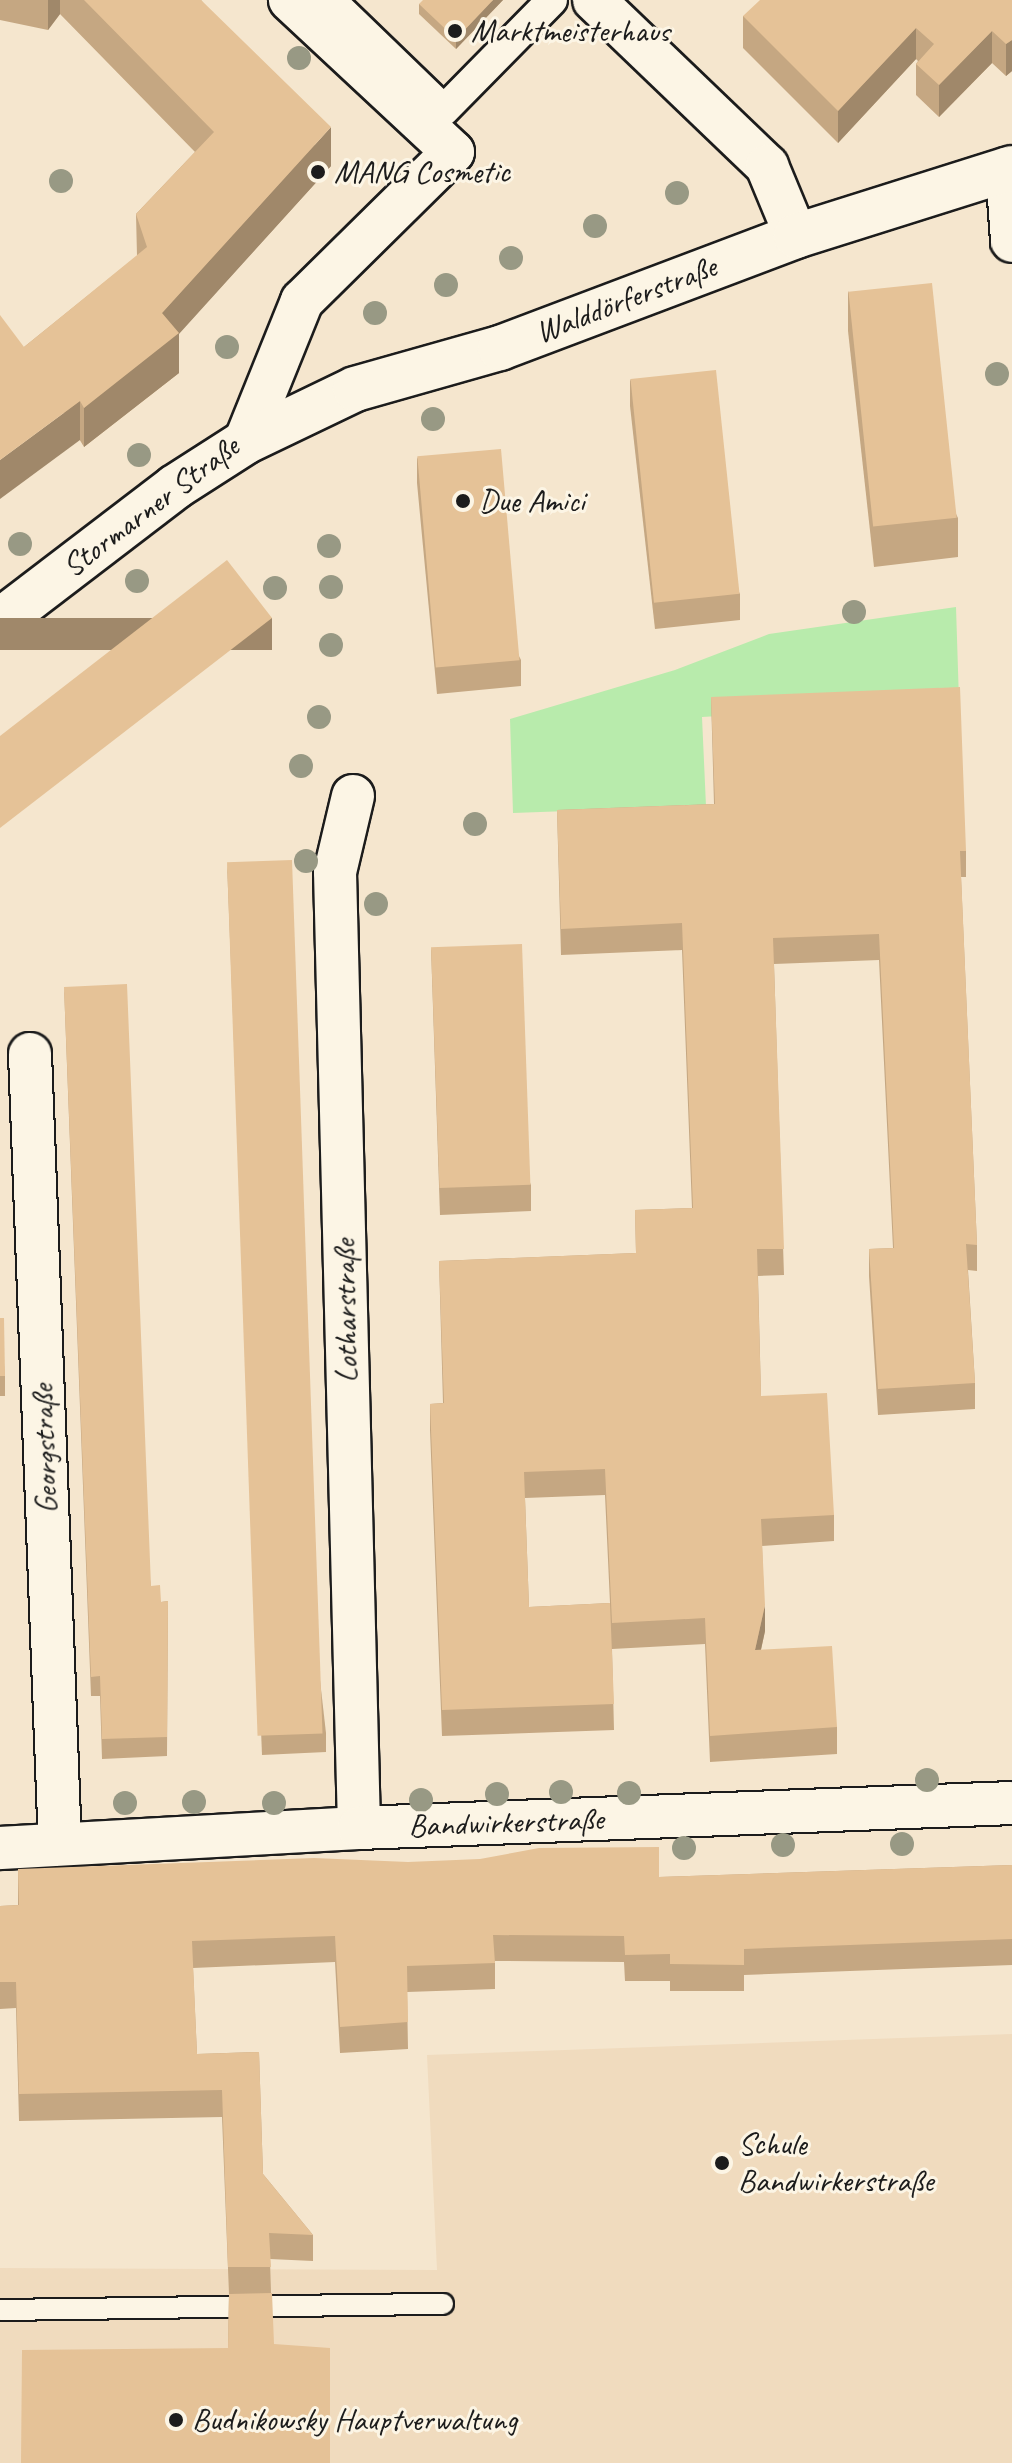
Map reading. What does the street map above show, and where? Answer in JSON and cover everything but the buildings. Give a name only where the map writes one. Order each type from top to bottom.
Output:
[{"type":"street","name":"Stormarner Straße","points":[[0,621],[175,487],[245,442],[302,301],[453,152],[290,0]]},
{"type":"street","points":[[330,0],[444,110],[552,0]]},
{"type":"street","points":[[610,5],[767,166],[796,236]]},
{"type":"street","points":[[1009,169],[1012,241]]},
{"type":"street","name":"Walddörferstraße","points":[[245,442],[355,389],[500,348],[796,236],[1009,169]]},
{"type":"street","name":"Lotharstraße","points":[[353,796],[335,872],[359,1828]]},
{"type":"street","name":"Georgstraße","points":[[30,1054],[60,1844]]},
{"type":"street","name":"Bandwirkerstraße","points":[[0,1848],[359,1828],[1012,1803]]},
{"type":"lane","points":[[0,2310],[443,2304]]},
{"type":"shaded area","points":[[1012,2034],[1012,2463],[0,2463],[0,2268],[437,2270],[427,2055]]},
{"type":"green space","points":[[956,607],[959,701],[702,717],[706,806],[513,813],[510,719],[675,670],[769,634]]},
{"type":"place","name":"Marktmeisterhaus","points":[[455,31]]},
{"type":"place","name":"MANG Cosmetic","points":[[318,172]]},
{"type":"place","name":"Due Amici","points":[[463,501]]},
{"type":"place","name":"Schule Bandwirkerstraße","points":[[722,2163]]},
{"type":"place","name":"Budnikowsky Hauptverwaltung","points":[[176,2420]]}]
